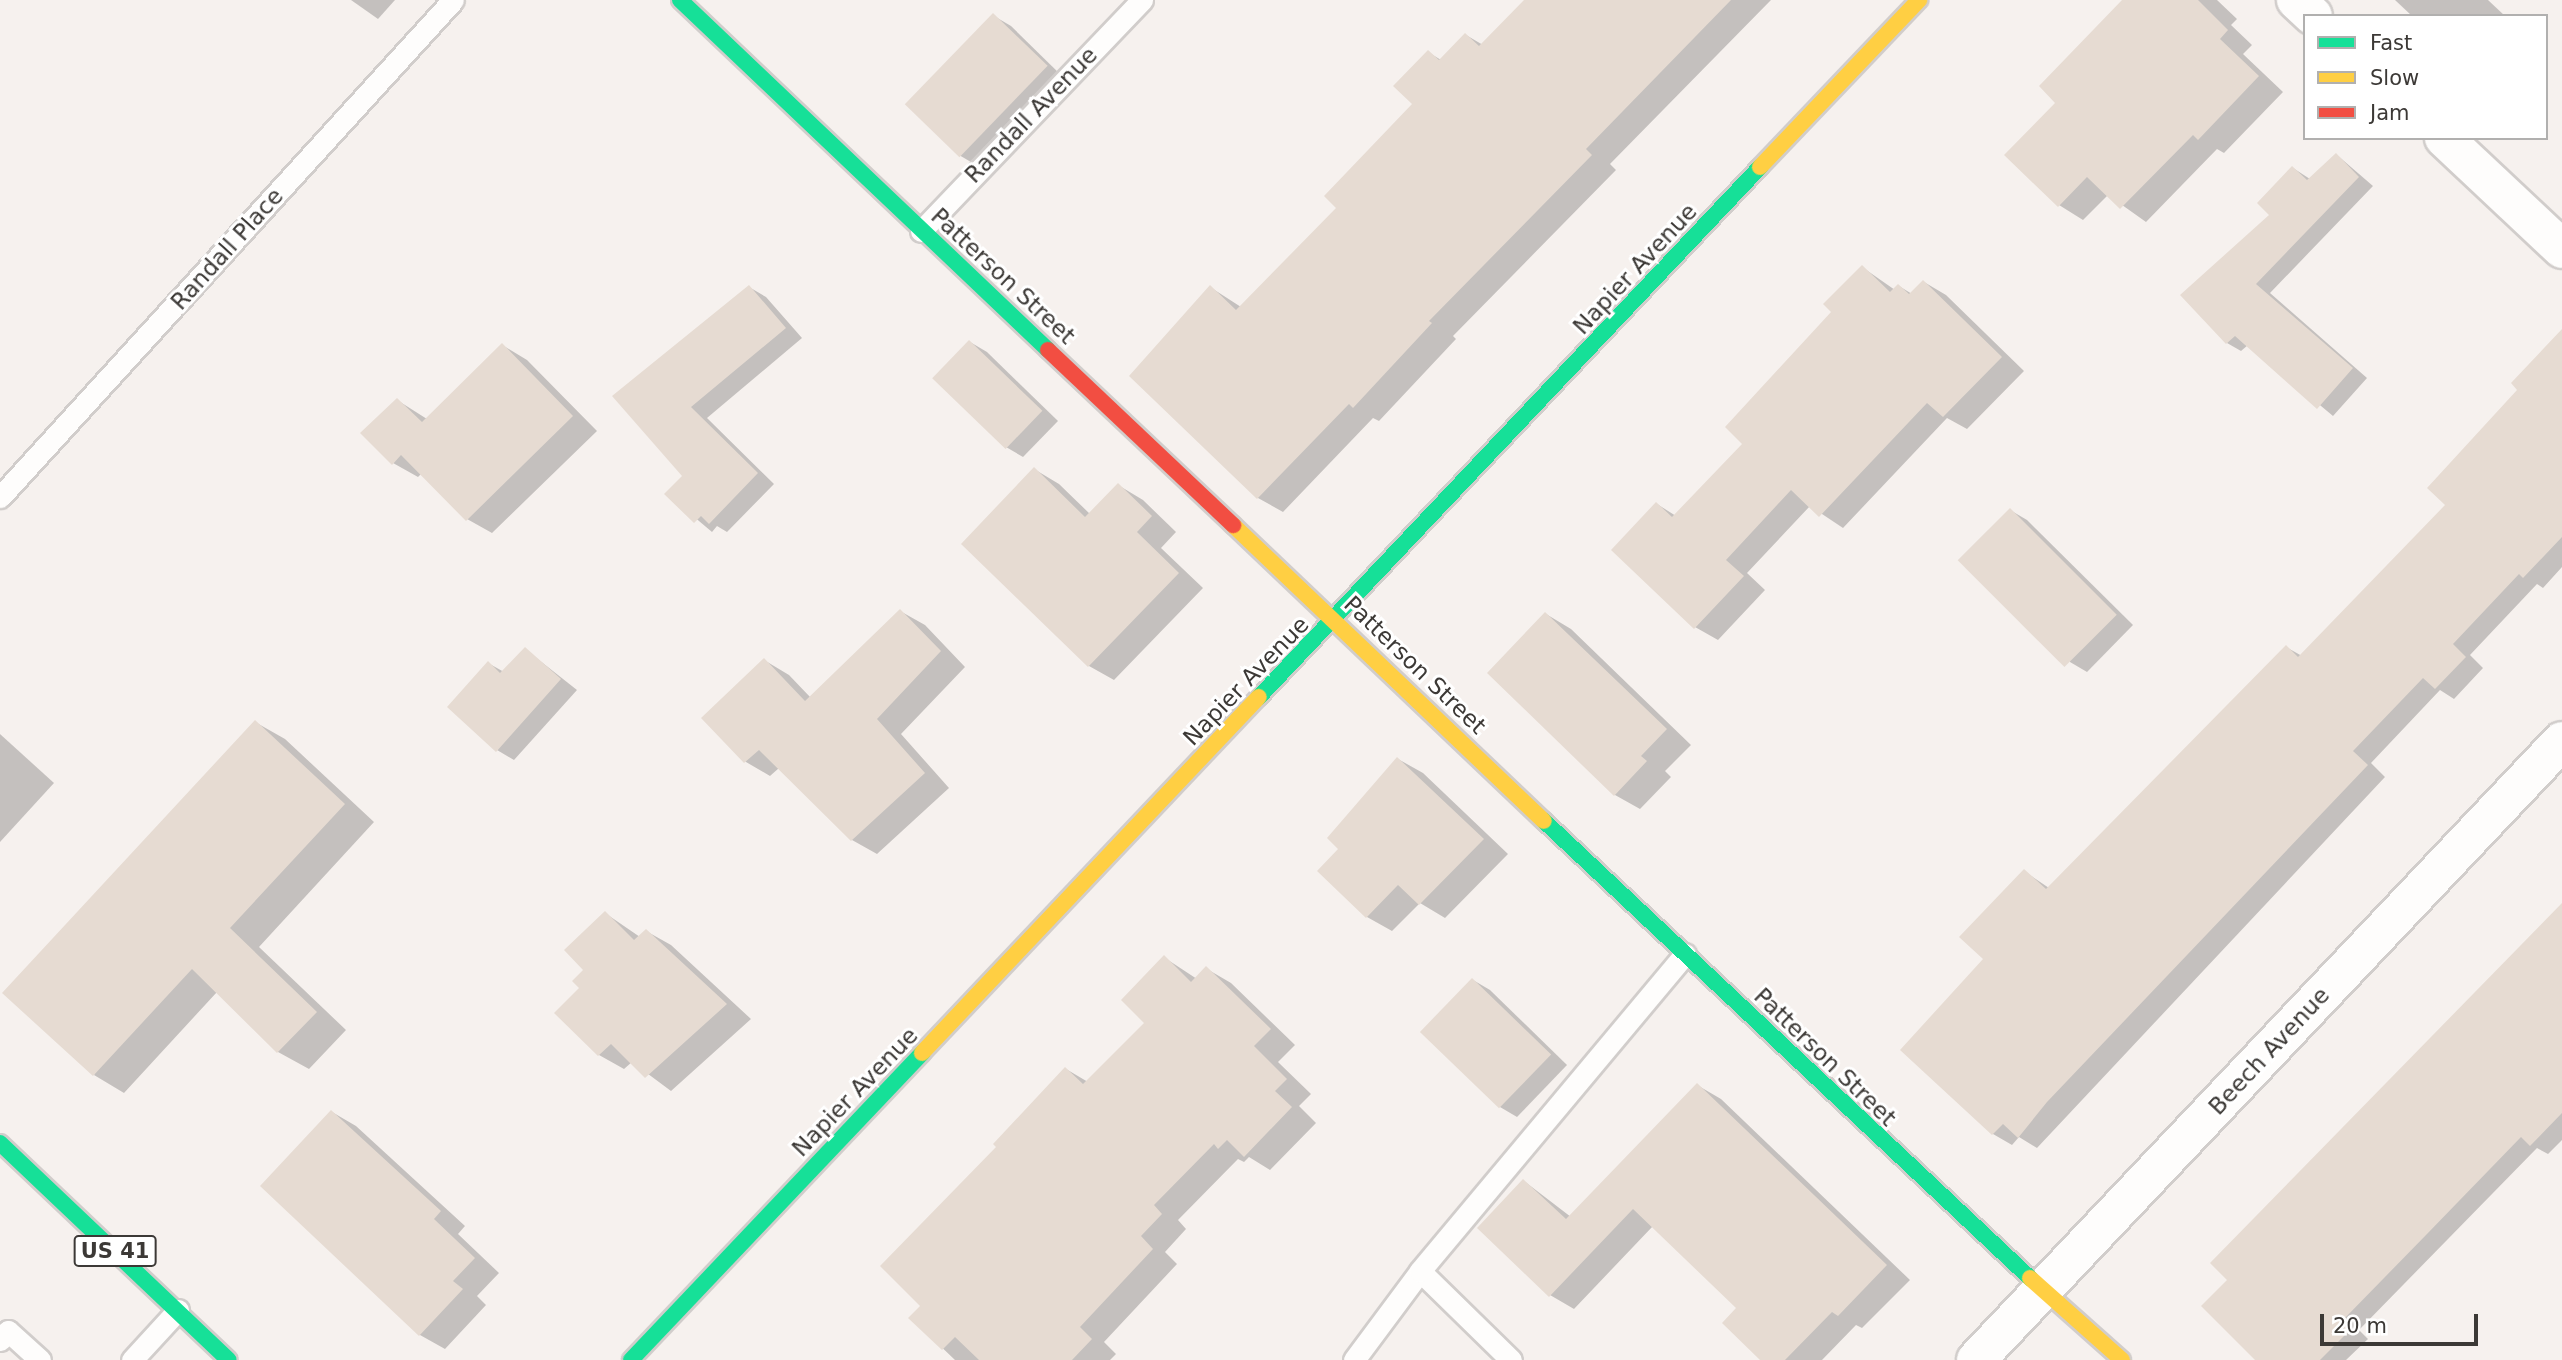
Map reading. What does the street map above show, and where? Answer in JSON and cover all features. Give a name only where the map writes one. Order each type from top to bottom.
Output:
[{"type":"street","name":"Patterson Street","points":[[680,0],[921,231],[1336,620],[1935,1194],[2122,1360]]},
{"type":"street","name":"Napier Avenue","points":[[631,1360],[1336,620],[1919,0]]},
{"type":"street","points":[[2296,0],[2311,14]]},
{"type":"street","points":[[2446,140],[2562,249]]},
{"type":"street","name":"Beech Avenue","points":[[1976,1360],[2562,741]]},
{"type":"street","name":"US 41","points":[[0,1143],[229,1360]]},
{"type":"lane","name":"Randall Place","points":[[0,497],[453,0]]},
{"type":"lane","name":"Randall Avenue","points":[[921,231],[1142,0]]},
{"type":"lane","points":[[1354,1360],[1420,1271],[1685,954]]},
{"type":"lane","points":[[1420,1271],[1511,1360]]},
{"type":"lane","points":[[132,1360],[178,1310]]},
{"type":"lane","points":[[0,1340],[8,1331],[40,1360]]},
{"type":"building","points":[[1524,0],[1731,0],[1586,149],[1592,155],[1429,321],[1432,323],[1353,408],[1349,404],[1257,499],[1129,376],[1210,285],[1236,310],[1336,208],[1324,196],[1412,104],[1393,86],[1428,50],[1439,60],[1465,33],[1479,46]]},
{"type":"building","points":[[2122,0],[2198,0],[2228,30],[2220,39],[2259,76],[2198,140],[2193,135],[2120,209],[2087,177],[2058,207],[2004,155],[2055,103],[2039,86]]},
{"type":"building","points":[[993,13],[1048,66],[959,157],[905,104]]},
{"type":"building","points":[[2336,153],[2359,177],[2256,284],[2353,368],[2317,409],[2235,336],[2226,344],[2180,295],[2269,215],[2257,203],[2292,166],[2307,180]]},
{"type":"building","points":[[1862,265],[1890,292],[1898,284],[1909,294],[1923,280],[2002,357],[1943,417],[1927,403],[1819,517],[1791,490],[1726,560],[1744,576],[1694,629],[1611,550],[1656,502],[1672,517],[1742,444],[1725,427],[1831,312],[1823,304]]},
{"type":"building","points":[[749,285],[786,328],[691,407],[758,473],[709,524],[701,516],[694,523],[664,494],[682,476],[612,396]]},
{"type":"building","points":[[2562,329],[2562,537],[2523,578],[2519,574],[2453,644],[2466,657],[2435,689],[2423,678],[2353,751],[2368,765],[2047,1102],[2018,1138],[2003,1124],[1992,1135],[1900,1050],[1983,959],[1959,937],[2024,869],[2046,889],[2286,645],[2298,657],[2445,505],[2427,488],[2517,390],[2511,383]]},
{"type":"building","points":[[969,340],[1042,411],[1006,449],[932,378]]},
{"type":"building","points":[[502,343],[573,416],[466,521],[401,455],[392,465],[360,433],[397,398],[422,422]]},
{"type":"building","points":[[1034,467],[1085,517],[1118,483],[1152,516],[1137,532],[1179,573],[1088,667],[961,544]]},
{"type":"building","points":[[2010,508],[2117,615],[2064,667],[1958,560]]},
{"type":"building","points":[[900,609],[941,651],[877,719],[925,773],[851,841],[759,750],[744,763],[701,718],[764,658],[805,701]]},
{"type":"building","points":[[1545,612],[1667,729],[1641,756],[1647,761],[1614,796],[1487,673]]},
{"type":"building","points":[[525,647],[561,679],[496,752],[447,707],[488,661],[500,673]]},
{"type":"building","points":[[255,720],[345,804],[230,928],[317,1012],[277,1053],[192,969],[93,1076],[2,993]]},
{"type":"building","points":[[1397,757],[1484,839],[1419,905],[1398,885],[1366,918],[1317,871],[1338,849],[1327,838]]},
{"type":"building","points":[[2562,903],[2562,1113],[2530,1146],[2521,1137],[2343,1320],[2352,1328],[2320,1360],[2255,1360],[2201,1306],[2227,1280],[2210,1263]]},
{"type":"building","points":[[605,911],[634,940],[646,929],[727,1004],[645,1078],[611,1044],[598,1056],[554,1013],[579,988],[572,981],[583,970],[564,950]]},
{"type":"building","points":[[1164,955],[1191,982],[1206,966],[1271,1029],[1254,1046],[1287,1079],[1275,1091],[1292,1107],[1244,1157],[1227,1140],[1218,1149],[1214,1144],[1154,1205],[1162,1214],[1141,1236],[1153,1249],[1080,1327],[1092,1339],[1072,1360],[979,1360],[955,1337],[942,1350],[908,1318],[920,1306],[880,1266],[996,1147],[993,1144],[1065,1067],[1083,1084],[1144,1023],[1121,1000]]},
{"type":"building","points":[[1472,978],[1551,1054],[1499,1108],[1420,1032]]},
{"type":"building","points":[[1697,1083],[1887,1265],[1838,1316],[1832,1312],[1785,1360],[1760,1360],[1722,1323],[1736,1308],[1633,1209],[1549,1297],[1477,1228],[1523,1179],[1566,1219]]},
{"type":"building","points":[[331,1110],[441,1211],[434,1219],[475,1258],[453,1281],[463,1289],[419,1336],[260,1186]]},
{"type":"traffic: fast","points":[[680,0],[1048,350]]},
{"type":"traffic: fast","points":[[1259,697],[1760,167]]},
{"type":"traffic: fast","points":[[1544,821],[2030,1278]]},
{"type":"traffic: fast","points":[[631,1360],[922,1053]]},
{"type":"traffic: fast","points":[[0,1143],[229,1360]]},
{"type":"traffic: slow","points":[[1760,167],[1919,0]]},
{"type":"traffic: slow","points":[[1233,525],[1544,821]]},
{"type":"traffic: slow","points":[[922,1053],[1259,697]]},
{"type":"traffic: slow","points":[[2030,1278],[2122,1360]]},
{"type":"traffic: jam","points":[[1048,350],[1233,525]]}]
